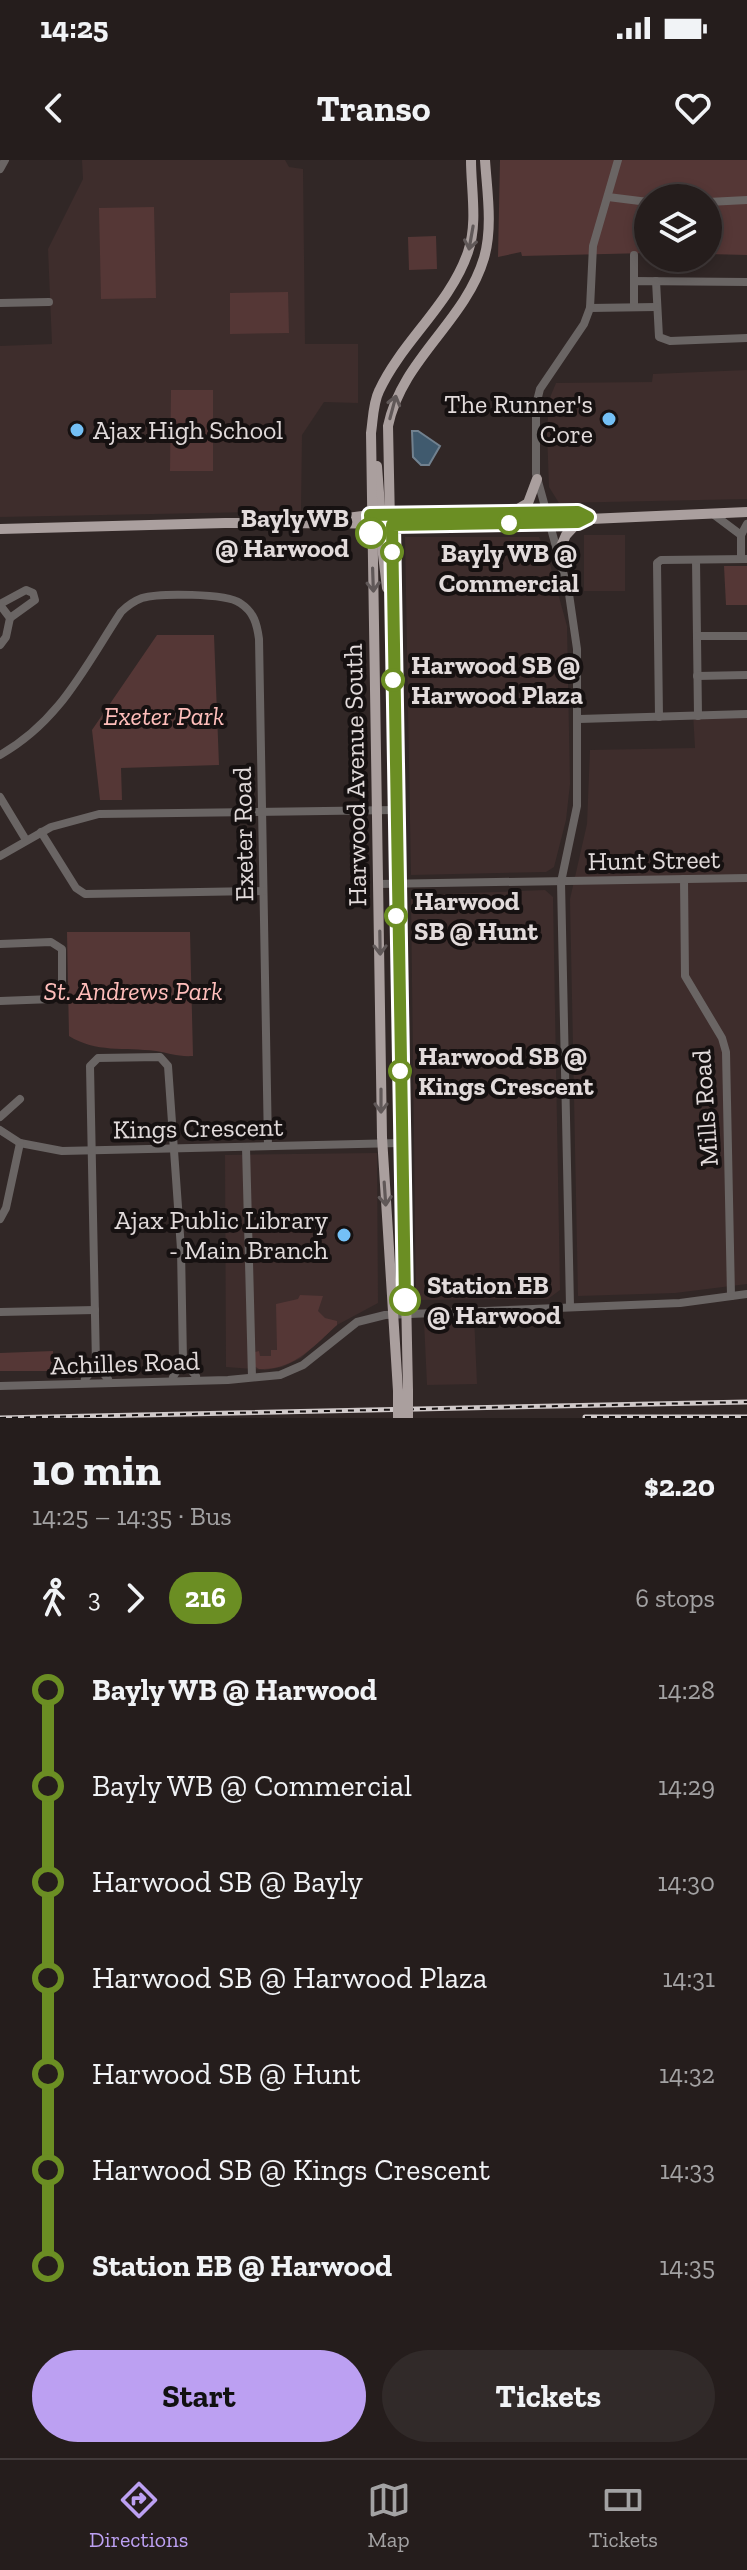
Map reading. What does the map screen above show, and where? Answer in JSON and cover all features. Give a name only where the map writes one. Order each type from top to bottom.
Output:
[{"type":"main road","name":"Harwood Avenue South","points":[[408,1418],[394,1314],[382,1144],[371,433],[377,394],[398,358],[459,274],[469,249],[473,226],[471,160]]},
{"type":"main road","name":"Harwood Avenue South","points":[[398,1418],[403,1391],[406,1313],[387,453],[394,399],[407,373],[461,304],[485,256],[488,229],[485,160]]},
{"type":"main road","points":[[372,453],[388,518]]},
{"type":"main road","points":[[511,513],[528,503],[537,479]]},
{"type":"main road","points":[[388,518],[549,518],[578,512],[583,520]]},
{"type":"main road","points":[[558,553],[566,535],[583,520],[747,512]]},
{"type":"main road","points":[[0,529],[372,522],[388,518],[511,513],[549,518]]},
{"type":"main road","points":[[372,522],[391,618]]},
{"type":"main road","points":[[375,661],[393,664]]},
{"type":"main road","points":[[381,1002],[399,1003]]},
{"type":"street","points":[[0,169],[5,160]]},
{"type":"street","points":[[570,1306],[561,882],[577,806],[579,719],[576,626],[537,479],[536,405],[540,389],[584,324],[590,308],[591,254],[618,160]]},
{"type":"street","points":[[608,197],[634,200]]},
{"type":"street","points":[[722,201],[747,200]]},
{"type":"street","points":[[634,272],[634,307]]},
{"type":"street","points":[[634,281],[747,282]]},
{"type":"street","points":[[656,281],[659,337],[670,341],[747,338]]},
{"type":"street","points":[[0,303],[49,302]]},
{"type":"street","points":[[590,308],[656,307]]},
{"type":"street","points":[[711,513],[741,535]]},
{"type":"street","points":[[659,717],[657,571],[661,560],[744,559],[741,535],[747,524]]},
{"type":"street","points":[[696,560],[698,716]]},
{"type":"street","points":[[0,645],[6,637],[10,618],[35,600],[33,593],[26,590],[0,605],[10,618]]},
{"type":"street","name":"Exeter Road","points":[[0,755],[30,738],[47,722],[121,612],[131,603],[144,597],[223,596],[238,601],[257,623],[268,1146]]},
{"type":"street","points":[[697,636],[747,636]]},
{"type":"street","points":[[697,676],[747,675]]},
{"type":"street","points":[[579,719],[747,714]]},
{"type":"street","points":[[0,797],[26,840]]},
{"type":"street","points":[[0,856],[41,832],[72,819],[99,814],[395,810]]},
{"type":"street","points":[[41,832],[76,888],[85,894],[263,891]]},
{"type":"street","name":"Hunt Street","points":[[396,884],[747,878]]},
{"type":"street","name":"Mills Road","points":[[684,879],[685,976],[722,1038],[726,1052],[731,1296]]},
{"type":"street","points":[[379,884],[396,884]]},
{"type":"street","points":[[0,944],[51,942],[62,949],[62,992],[53,999],[0,1001]]},
{"type":"street","points":[[85,1379],[96,1365],[90,1066],[98,1058],[109,1057],[160,1057],[165,1061],[180,1236],[183,1361],[173,1377]]},
{"type":"street","points":[[0,1117],[20,1099]]},
{"type":"street","name":"Kings Crescent","points":[[0,1130],[20,1143],[50,1150],[173,1150],[400,1143]]},
{"type":"street","points":[[0,1219],[6,1208],[20,1143]]},
{"type":"street","points":[[246,1147],[252,1377]]},
{"type":"street","name":"Achilles Road","points":[[0,1384],[252,1377],[295,1370],[357,1322],[394,1314],[680,1303],[747,1294]]},
{"type":"street","points":[[0,1312],[95,1310]]},
{"type":"street","points":[[183,1361],[196,1376]]},
{"type":"street","points":[[96,1365],[108,1379]]},
{"type":"street","name":"Achilles Road","points":[[0,1384],[85,1379],[252,1377]]},
{"type":"shaded area","points":[[82,160],[285,160],[289,167],[303,169],[305,344],[358,344],[358,403],[324,402],[302,435],[301,511],[0,517],[0,346],[52,344],[48,249],[83,179]]},
{"type":"shaded area","points":[[747,370],[747,499],[559,503],[549,487],[547,432],[549,400],[556,383],[652,382],[653,374]]},
{"type":"shaded area","points":[[584,535],[625,535],[625,591],[584,591]]},
{"type":"shaded area","points":[[405,537],[539,537],[548,557],[567,626],[570,784],[566,820],[554,867],[546,872],[411,875]]},
{"type":"shaded area","points":[[747,710],[747,1284],[675,1293],[578,1296],[570,899],[587,824],[590,750],[695,748],[693,713]]},
{"type":"shaded area","points":[[545,890],[553,897],[560,1290],[548,1299],[416,1300],[411,899],[418,895]]},
{"type":"shaded area","points":[[377,1153],[378,1303],[337,1325],[301,1358],[282,1367],[265,1370],[226,1367],[225,1155]]},
{"type":"shaded area","points":[[474,1315],[477,1384],[427,1385],[424,1321]]},
{"type":"green space","points":[[500,160],[747,160],[747,255],[722,254],[722,184],[634,184],[634,253],[522,256],[521,252],[498,257]]},
{"type":"green space","points":[[154,207],[156,298],[101,299],[99,208]]},
{"type":"green space","points":[[436,236],[437,269],[409,270],[408,237]]},
{"type":"green space","points":[[288,292],[289,333],[230,334],[230,293]]},
{"type":"green space","points":[[171,390],[213,390],[213,471],[170,471]]},
{"type":"green space","points":[[724,566],[747,566],[747,605],[726,605]]},
{"type":"green space","name":"Exeter Park","points":[[157,635],[214,635],[219,765],[121,768],[122,800],[100,800],[92,730]]},
{"type":"green space","name":"St. Andrews Park","points":[[67,932],[190,932],[193,1056],[100,1047],[69,1036]]},
{"type":"green space","points":[[300,1295],[323,1296],[318,1311],[325,1318],[337,1321],[337,1325],[293,1361],[271,1369],[254,1366],[255,1352],[259,1351],[260,1356],[271,1356],[271,1350],[277,1350],[276,1304],[298,1299]]},
{"type":"green space","points":[[53,1351],[54,1371],[0,1371],[0,1353]]},
{"type":"water","points":[[412,431],[418,431],[440,446],[429,465],[421,465],[413,457]]},
{"type":"railway","points":[[0,1418],[747,1402]]},
{"type":"railway","points":[[585,1417],[747,1417]]},
{"type":"bus line","name":"216","points":[[371,533],[370,515],[578,512],[588,517],[578,522],[392,525],[391,618],[405,1300]]},
{"type":"place","name":"The Runner's Core","points":[[609,419]]},
{"type":"place","name":"Ajax High School","points":[[77,430]]},
{"type":"place","name":"Bayly WB @ Commercial","points":[[509,523]]},
{"type":"place","name":"Bayly WB @ Harwood","points":[[371,533]]},
{"type":"place","name":"Harwood SB @ Harwood Plaza","points":[[393,680]]},
{"type":"place","name":"Harwood SB @ Hunt","points":[[396,916]]},
{"type":"place","name":"Harwood SB @ Kings Crescent","points":[[400,1071]]},
{"type":"place","name":"Ajax Public Library - Main Branch","points":[[344,1235]]},
{"type":"place","name":"Station EB @ Harwood","points":[[405,1300]]}]
